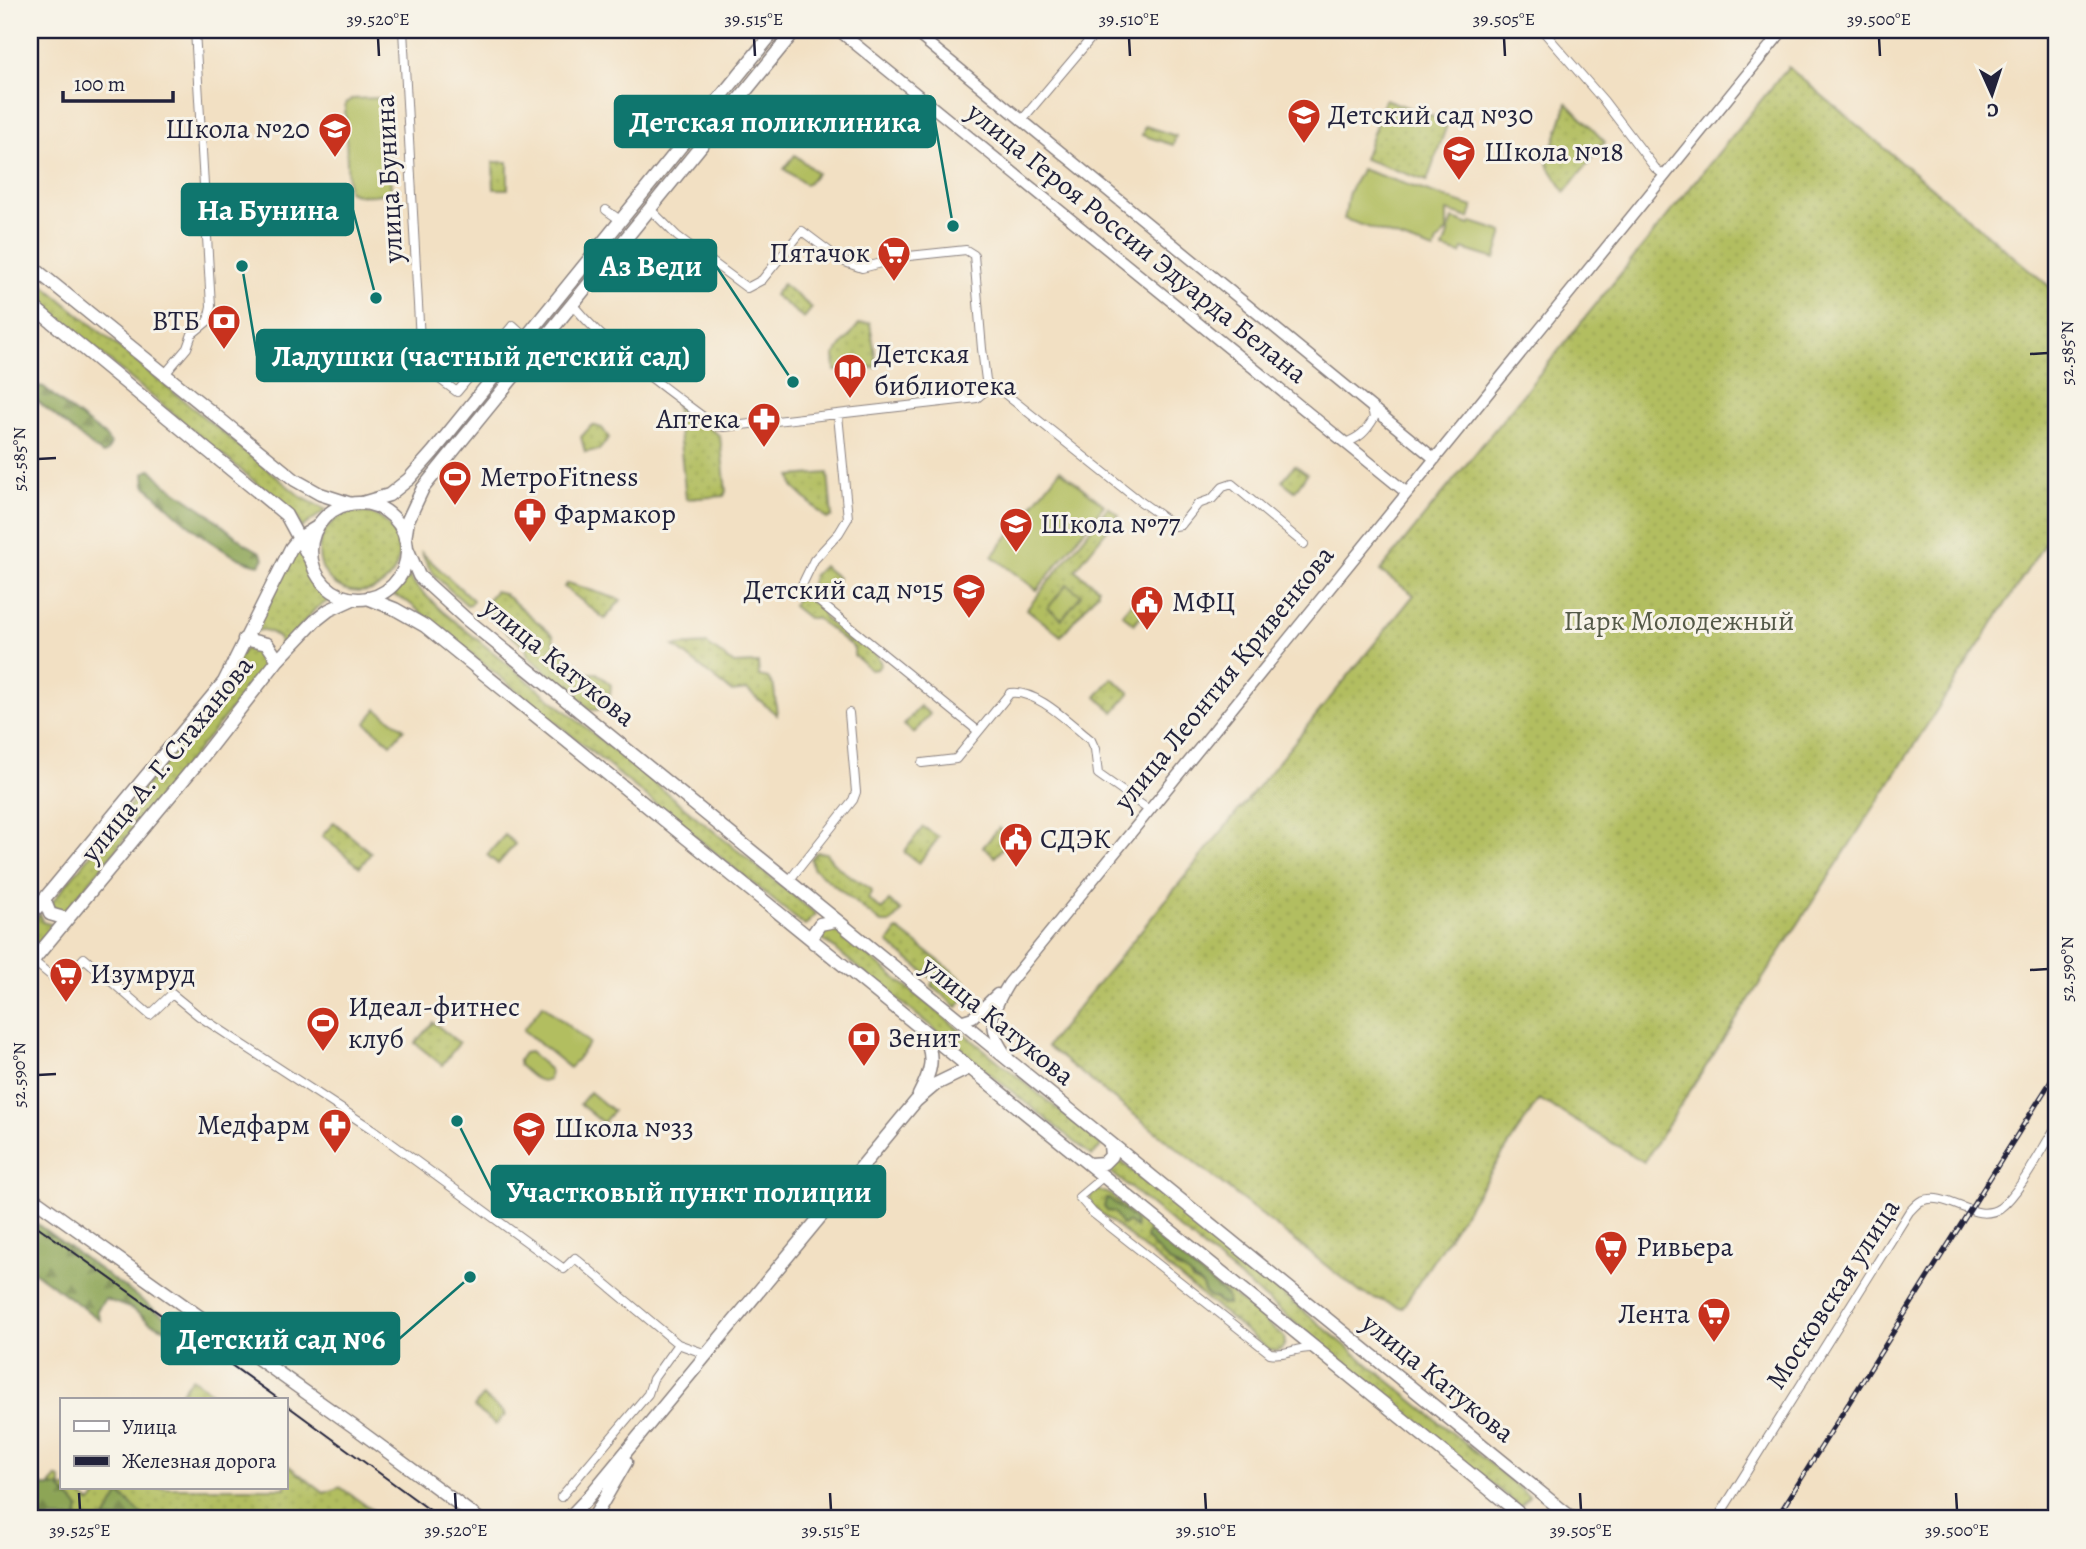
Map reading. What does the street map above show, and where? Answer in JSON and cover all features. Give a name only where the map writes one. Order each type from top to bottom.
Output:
[{"type":"main road","points":[[311,561],[312,538],[325,517],[337,508],[389,495],[409,480],[775,30]]},
{"type":"main road","points":[[30,303],[286,515],[292,524],[295,543],[311,561],[326,587],[339,595],[360,599],[388,589],[397,581],[406,559],[408,520],[423,488],[792,34],[799,30]]},
{"type":"main road","points":[[30,265],[295,480],[320,494],[377,507],[390,514],[399,525],[406,543]]},
{"type":"main road","points":[[295,543],[317,527]]},
{"type":"main road","name":"улица А. Г. Стаханова","points":[[30,916],[224,682],[295,543]]},
{"type":"main road","name":"улица Катукова","points":[[406,543],[419,576],[431,589],[835,921],[1573,1519]]},
{"type":"main road","name":"улица Катукова","points":[[360,599],[395,609],[425,626],[1526,1519]]},
{"type":"main road","name":"улица А. Г. Стаханова","points":[[31,962],[200,760],[278,660],[329,610],[360,599]]},
{"type":"main road","points":[[244,639],[267,644],[278,660]]},
{"type":"main road","points":[[44,899],[50,914],[67,919]]},
{"type":"main road","points":[[814,943],[813,934],[820,923],[835,921]]},
{"type":"main road","points":[[916,1101],[932,1063],[932,1052],[920,1029]]},
{"type":"main road","points":[[568,1519],[916,1101],[936,1084],[969,1068]]},
{"type":"main road","points":[[1090,1164],[1104,1163],[1111,1156],[1110,1144]]},
{"type":"main road","points":[[30,1196],[353,1426],[477,1518]]},
{"type":"main road","points":[[593,1519],[649,1423]]},
{"type":"street","points":[[165,374],[187,348],[192,334],[208,321],[211,306],[195,30]]},
{"type":"street","name":"улица Бунина","points":[[403,30],[421,359],[426,369],[457,393],[513,325],[526,337]]},
{"type":"street","name":"улица Героя России Эдуарда Белана","points":[[838,30],[1406,493]]},
{"type":"street","name":"улица Героя России Эдуарда Белана","points":[[912,30],[1434,458]]},
{"type":"street","points":[[1021,121],[1098,30]]},
{"type":"street","points":[[1434,458],[1783,30]]},
{"type":"street","points":[[1543,32],[1665,176]]},
{"type":"street","points":[[606,210],[620,220]]},
{"type":"street","points":[[651,210],[677,236],[747,288],[762,280],[802,231],[842,261],[862,268],[909,256],[966,250],[974,255],[982,349],[989,387]]},
{"type":"street","points":[[572,304],[590,325],[617,348],[714,425],[724,427],[977,398],[989,387]]},
{"type":"street","points":[[989,387],[999,389],[1136,499],[1175,526],[1181,525],[1198,504],[1212,499],[1223,487],[1232,484],[1304,544]]},
{"type":"street","points":[[1345,443],[1359,439],[1371,424],[1374,418],[1372,407]]},
{"type":"street","points":[[838,415],[848,518],[839,533],[814,560],[801,587],[978,731]]},
{"type":"street","name":"улица Леонтия Кривенкова","points":[[1017,1068],[1001,1048],[994,1030],[994,1008],[1009,983],[1434,458]]},
{"type":"street","points":[[922,763],[956,759],[1010,693],[1020,692],[1033,696],[1091,740],[1098,774],[1149,810]]},
{"type":"street","points":[[788,882],[853,800],[856,792],[849,713]]},
{"type":"street","points":[[31,962],[61,984],[84,958],[150,1015],[172,994],[199,1016],[372,1129],[564,1269],[575,1258],[678,1344],[706,1354]]},
{"type":"street","points":[[960,1021],[973,1017],[1009,983]]},
{"type":"street","name":"Московская улица","points":[[1717,1519],[1909,1212],[1921,1201],[1938,1200],[1981,1213],[1990,1213],[2000,1208],[2011,1197],[2056,1127]]},
{"type":"street","points":[[1104,1176],[1079,1197],[1093,1213],[1270,1353],[1282,1355],[1297,1347],[1315,1349]]},
{"type":"street","points":[[1282,1355],[1290,1346],[1287,1325]]},
{"type":"street","points":[[561,1497],[648,1394],[653,1379],[678,1344]]},
{"type":"street","name":"Московская улица","points":[[1725,1519],[1733,1494]]},
{"type":"green space","name":"Парк Молодежный","points":[[1788,67],[2056,292],[2056,526],[1644,1162],[1539,1099],[1402,1308],[1361,1293],[1047,1046],[1414,595],[1380,571]]},
{"type":"green space","points":[[378,98],[387,104],[391,191],[375,195],[358,194],[348,191],[345,105],[351,99]]},
{"type":"green space","points":[[1385,99],[1448,122],[1427,181],[1364,159]]},
{"type":"green space","points":[[1567,103],[1605,142],[1565,192],[1547,164]]},
{"type":"green space","points":[[1145,126],[1176,136],[1173,145],[1142,135]]},
{"type":"green space","points":[[795,155],[817,173],[806,185],[784,169]]},
{"type":"green space","points":[[493,162],[508,162],[508,189],[494,189]]},
{"type":"green space","points":[[1361,169],[1473,207],[1469,218],[1447,211],[1447,231],[1434,250],[1344,219],[1349,192]]},
{"type":"green space","points":[[1453,219],[1503,232],[1495,259],[1463,249],[1461,254],[1443,249]]},
{"type":"green space","points":[[30,274],[301,497],[326,510],[301,528],[298,519],[290,511],[30,295]]},
{"type":"green space","points":[[783,284],[812,308],[804,318],[774,295]]},
{"type":"green space","points":[[870,323],[877,367],[835,371],[834,355],[859,324]]},
{"type":"green space","points":[[30,385],[44,387],[104,435],[111,444],[107,452],[103,454],[93,447],[30,395]]},
{"type":"green space","points":[[676,404],[720,436],[726,491],[724,496],[686,499]]},
{"type":"green space","points":[[592,425],[602,428],[609,438],[599,450],[585,452],[581,437]]},
{"type":"green space","points":[[1295,465],[1307,474],[1295,491],[1282,481]]},
{"type":"green space","points":[[151,469],[164,483],[260,552],[264,558],[260,565],[230,554],[199,533],[170,508],[145,485],[144,473]]},
{"type":"green space","points":[[1060,470],[1104,505],[1037,590],[992,556]]},
{"type":"green space","points":[[828,473],[832,516],[827,519],[793,487],[791,476]]},
{"type":"green space","points":[[1108,507],[1119,515],[1075,570],[1098,588],[1098,592],[1061,636],[1027,609]]},
{"type":"green space","points":[[359,512],[374,515],[387,524],[396,537],[399,552],[396,567],[387,580],[374,589],[359,592],[344,589],[331,580],[322,567],[319,552],[322,537],[331,524],[344,515]]},
{"type":"green space","points":[[300,545],[311,577],[333,598],[315,609],[281,649],[279,638],[272,633],[266,630],[252,632]]},
{"type":"green space","points":[[422,553],[473,600],[471,604],[467,605],[441,581]]},
{"type":"green space","points":[[823,566],[838,578],[825,594],[811,584],[813,576]]},
{"type":"green space","points":[[409,576],[442,611],[816,914],[805,926],[408,602],[393,595]]},
{"type":"green space","points":[[568,583],[621,600],[605,619],[564,587]]},
{"type":"green space","points":[[1067,584],[1081,595],[1062,619],[1048,608]]},
{"type":"green space","points":[[495,591],[503,593],[553,635],[554,644],[588,673],[597,673],[611,685],[610,695],[598,710],[591,710],[528,656],[526,648],[483,612],[485,603]]},
{"type":"green space","points":[[803,593],[822,609],[824,618],[855,643],[871,651],[881,665],[871,670],[854,655],[854,648],[816,618],[808,618],[793,606]]},
{"type":"green space","points":[[1138,595],[1150,605],[1134,624],[1122,614]]},
{"type":"green space","points":[[707,644],[734,664],[758,663],[759,676],[768,678],[774,687],[777,715],[747,690],[732,692],[674,646]]},
{"type":"green space","points":[[251,645],[265,649],[268,664],[65,912],[53,910],[52,902],[222,691],[243,651]]},
{"type":"green space","points":[[1112,678],[1130,693],[1114,712],[1096,697]]},
{"type":"green space","points":[[920,706],[930,714],[914,733],[904,725]]},
{"type":"green space","points":[[377,709],[404,729],[391,744],[366,723]]},
{"type":"green space","points":[[334,822],[371,853],[360,867],[322,836]]},
{"type":"green space","points":[[923,827],[939,837],[919,863],[904,852]]},
{"type":"green space","points":[[999,828],[1011,838],[995,857],[983,847]]},
{"type":"green space","points":[[505,835],[515,844],[498,864],[487,855]]},
{"type":"green space","points":[[817,852],[826,853],[842,870],[872,890],[868,899],[882,910],[889,901],[901,911],[891,923],[881,923],[813,868],[811,858]]},
{"type":"green space","points":[[40,913],[42,922],[54,925],[30,954],[30,927]]},
{"type":"green space","points":[[830,925],[1102,1145],[1092,1156],[820,937]]},
{"type":"green space","points":[[897,930],[965,981],[964,999],[957,1007],[931,985],[934,980],[888,943]]},
{"type":"green space","points":[[543,1005],[589,1043],[570,1068],[523,1030]]},
{"type":"green space","points":[[433,1022],[459,1043],[442,1065],[415,1043]]},
{"type":"green space","points":[[530,1052],[550,1070],[549,1080],[537,1079],[519,1065],[524,1053]]},
{"type":"green space","points":[[590,1092],[613,1111],[603,1123],[580,1104]]},
{"type":"green space","points":[[1118,1159],[1529,1496],[1520,1507],[1107,1169]]},
{"type":"green space","points":[[1096,1189],[1111,1195],[1284,1337],[1283,1347],[1278,1351],[1269,1350],[1092,1206],[1090,1197]],"holes":[[[1148,1231],[1227,1296],[1228,1304],[1219,1303],[1202,1285],[1193,1281],[1187,1272],[1177,1269]]]},
{"type":"green space","points":[[1106,1199],[1110,1199],[1135,1220],[1136,1228],[1128,1222],[1122,1225],[1114,1212],[1107,1211],[1104,1207]]},
{"type":"green space","points":[[30,1219],[179,1327],[174,1332],[151,1323],[132,1309],[105,1299],[97,1310],[100,1320],[30,1269]]},
{"type":"green space","points":[[1148,1231],[1227,1296],[1228,1304],[1218,1303],[1217,1299],[1206,1295],[1202,1285],[1164,1256],[1146,1238]]},
{"type":"green space","points":[[192,1378],[219,1398],[176,1398]]},
{"type":"green space","points":[[483,1396],[505,1414],[496,1425],[474,1407]]},
{"type":"green space","points":[[287,1465],[324,1493],[340,1487],[385,1519],[30,1519],[30,1510],[57,1477],[60,1479],[60,1490],[74,1490],[91,1503],[101,1490],[287,1490]]},
{"type":"green space","points":[[30,1485],[59,1487],[79,1508],[77,1519],[30,1519]]},
{"type":"green space","points":[[120,1494],[147,1519],[105,1519]]},
{"type":"tram line","points":[[30,1221],[277,1398]]},
{"type":"tram line","points":[[287,1405],[442,1519]]},
{"type":"railway","points":[[1776,1519],[2056,1073]]},
{"type":"place","name":"Детский сад №30","points":[[1304,145]]},
{"type":"place","name":"Школа №20","points":[[335,159]]},
{"type":"place","name":"Школа №18","points":[[1459,182]]},
{"type":"place","name":"Детская поликлиника","points":[[953,226]]},
{"type":"place","name":"Ладушки (частный детский сад)","points":[[242,266]]},
{"type":"place","name":"Пятачок","points":[[894,283]]},
{"type":"place","name":"На Бунина","points":[[376,298]]},
{"type":"place","name":"ВТБ","points":[[224,351]]},
{"type":"place","name":"Аз Веди","points":[[793,382]]},
{"type":"place","name":"Детская библиотека","points":[[850,400]]},
{"type":"place","name":"Аптека","points":[[764,449]]},
{"type":"place","name":"МетроFitness","points":[[455,507]]},
{"type":"place","name":"Фармакор","points":[[530,544]]},
{"type":"place","name":"Школа №77","points":[[1016,554]]},
{"type":"place","name":"Детский сад №15","points":[[969,620]]},
{"type":"place","name":"МФЦ","points":[[1147,632]]},
{"type":"place","name":"СДЭК","points":[[1016,869]]},
{"type":"place","name":"Изумруд","points":[[66,1004]]},
{"type":"place","name":"Идеал-фитнес клуб","points":[[323,1053]]},
{"type":"place","name":"Зенит","points":[[864,1068]]},
{"type":"place","name":"Участковый пункт полиции","points":[[457,1121]]},
{"type":"place","name":"Медфарм","points":[[335,1155]]},
{"type":"place","name":"Школа №33","points":[[529,1158]]},
{"type":"place","name":"Детский сад №6","points":[[470,1277]]},
{"type":"place","name":"Ривьера","points":[[1611,1277]]},
{"type":"place","name":"Лента","points":[[1714,1344]]}]
